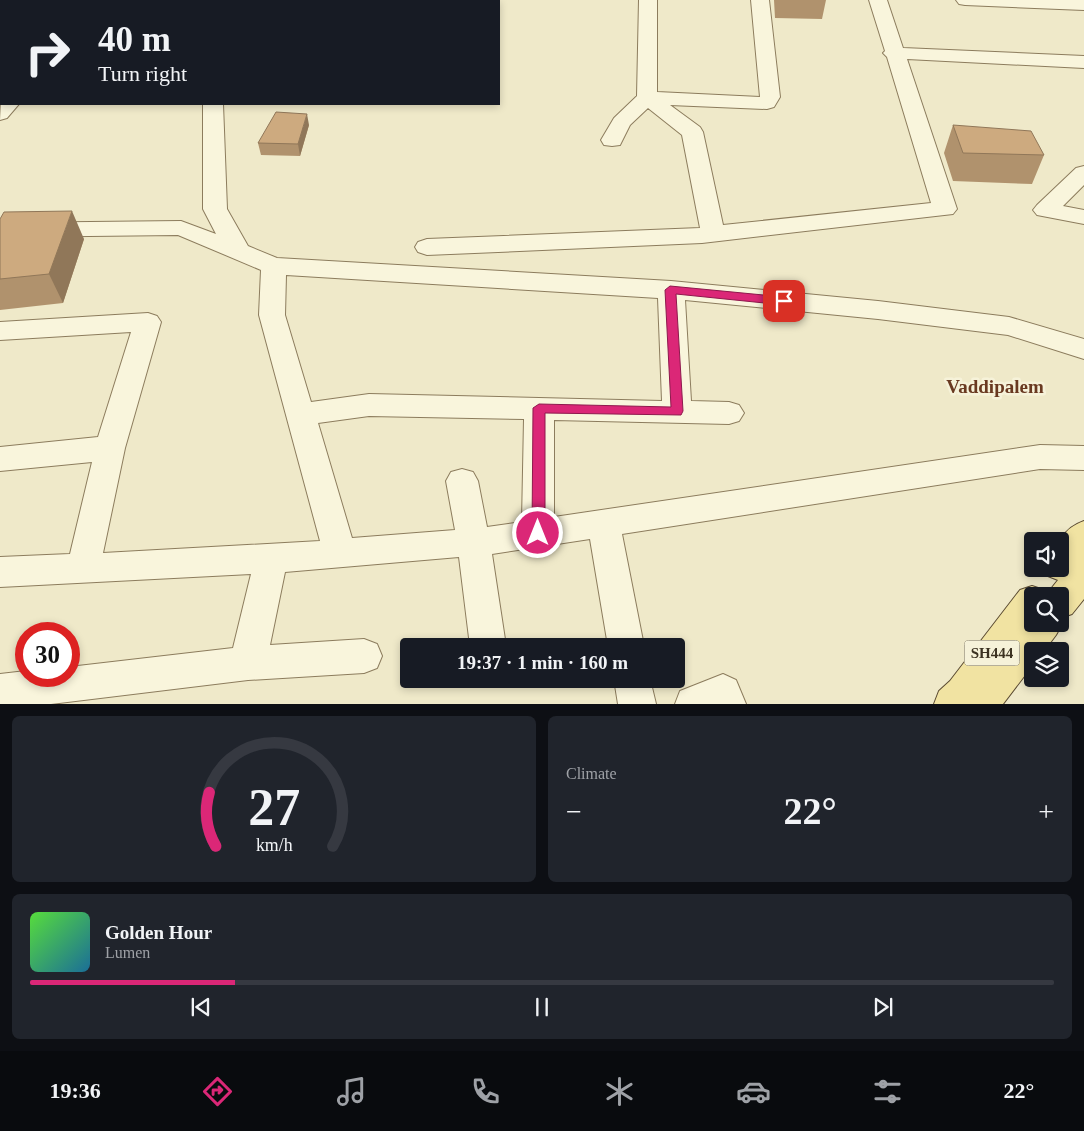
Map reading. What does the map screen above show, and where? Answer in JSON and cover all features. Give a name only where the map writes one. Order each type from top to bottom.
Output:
[{"type":"main road","points":[[1069,554],[1084,535]]},
{"type":"main road","points":[[1069,592],[1084,573]]},
{"type":"main road","points":[[1043,587],[1051,577]]},
{"type":"main road","name":"SH444","points":[[952,704],[963,694],[1024,612]]},
{"type":"main road","name":"SH444","points":[[980,704],[1038,632]]},
{"type":"street","points":[[647,98],[648,0]]},
{"type":"street","points":[[612,140],[621,122],[647,98],[767,104],[770,97],[760,0]]},
{"type":"street","points":[[426,247],[714,234],[945,209],[893,53],[878,0]]},
{"type":"street","points":[[965,0],[1084,5]]},
{"type":"street","points":[[893,53],[1084,62]]},
{"type":"street","points":[[647,98],[692,132],[714,234]]},
{"type":"street","points":[[213,105],[215,209],[238,251]]},
{"type":"street","points":[[1084,173],[1045,210],[1084,217]]},
{"type":"street","points":[[0,230],[181,228],[274,266],[670,290],[878,310],[1009,326],[1084,349]]},
{"type":"street","points":[[274,266],[272,315],[302,414],[340,553]]},
{"type":"street","points":[[670,290],[677,411]]},
{"type":"street","points":[[0,331],[148,322],[110,448],[83,568]]},
{"type":"street","points":[[302,414],[369,405],[729,413]]},
{"type":"street","points":[[538,533],[539,408]]},
{"type":"street","points":[[0,459],[110,448]]},
{"type":"street","points":[[0,572],[271,559],[474,542],[1040,457],[1084,458]]},
{"type":"street","points":[[462,481],[474,542],[487,638]]},
{"type":"street","points":[[604,523],[625,638]]},
{"type":"street","points":[[248,663],[271,559]]},
{"type":"street","points":[[0,692],[248,663],[364,656]]},
{"type":"street","points":[[634,688],[637,704]]},
{"type":"street","points":[[693,704],[724,692],[728,704]]},
{"type":"building","points":[[276,112],[307,114],[298,144],[258,143]]},
{"type":"building","points":[[953,125],[1031,131],[1044,155],[963,153]]},
{"type":"building","points":[[72,211],[49,274],[0,279],[0,219],[4,212]]},
{"type":"district","name":"Vaddipalem","points":[[995,386]]},
{"type":"route","points":[[538,533],[539,408],[677,411],[670,290],[784,301]]}]
